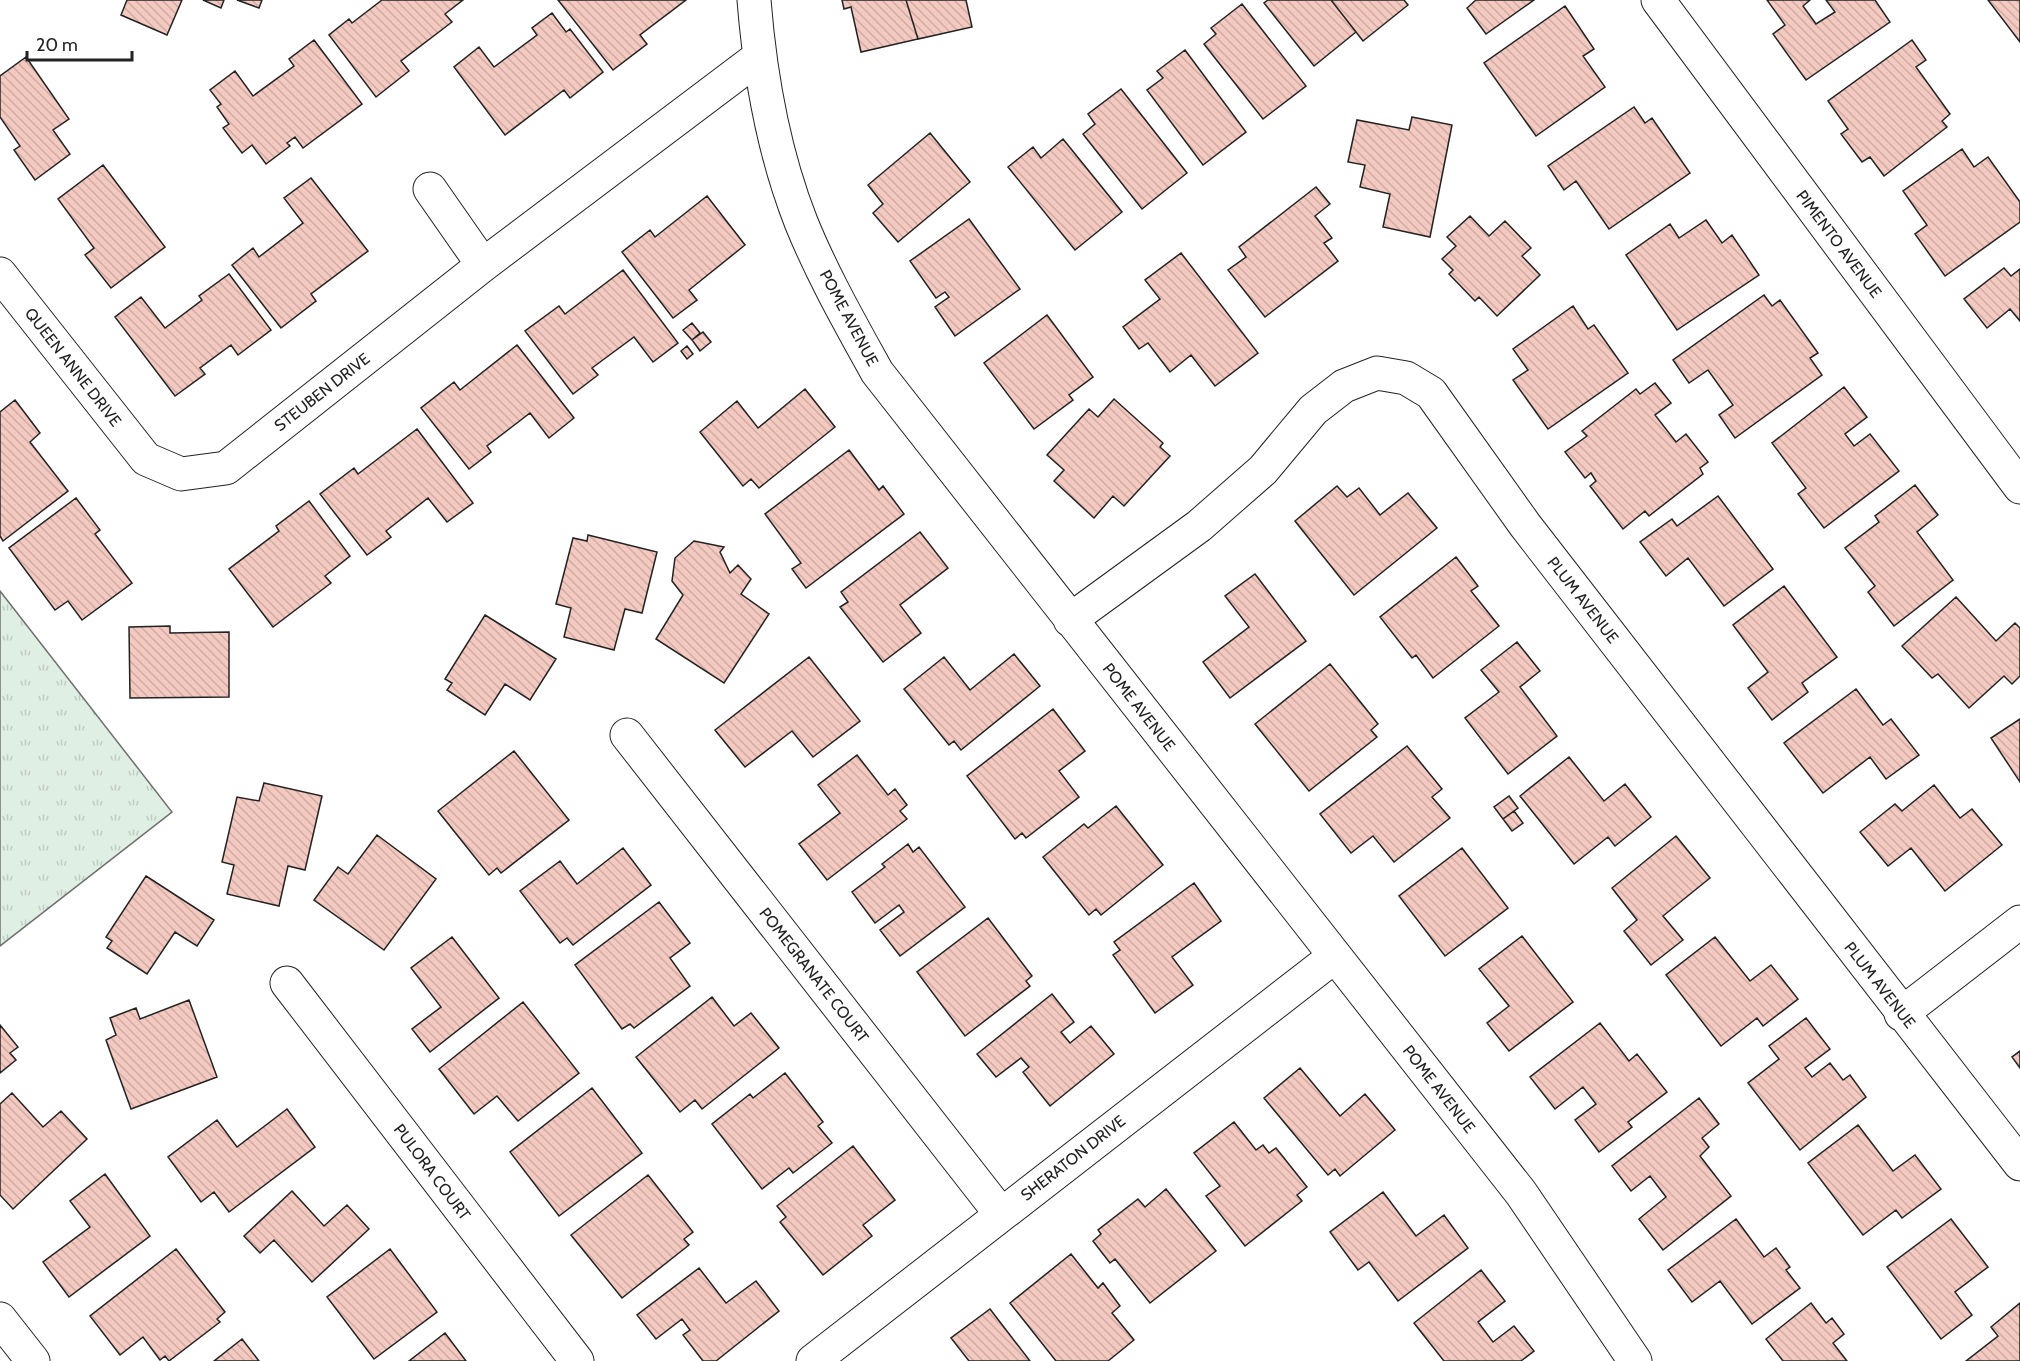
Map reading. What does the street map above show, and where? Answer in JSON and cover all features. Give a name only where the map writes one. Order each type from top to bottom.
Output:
[{"type":"street","name":"POME AVENUE","points":[[753,0],[759,57],[771,125],[800,221],[838,302],[877,372],[1521,1193],[1635,1361]]},
{"type":"street","name":"PIMENTO AVENUE","points":[[1658,0],[2020,487]]},
{"type":"street","name":"STEUBEN DRIVE","points":[[146,459],[181,474],[226,468],[483,265],[759,57]]},
{"type":"street","points":[[430,189],[483,265]]},
{"type":"street","name":"QUEEN ANNE DRIVE","points":[[0,274],[146,459]]},
{"type":"street","name":"PLUM AVENUE","points":[[1070,620],[1207,519],[1263,470],[1313,410],[1344,386],[1377,373],[1406,378],[1431,393],[1525,525],[1901,1014],[2020,1164]]},
{"type":"street","name":"POMEGRANATE COURT","points":[[627,735],[1002,1214]]},
{"type":"street","points":[[1901,1014],[2020,922]]},
{"type":"street","name":"SHERATON DRIVE","points":[[813,1361],[1335,956]]},
{"type":"street","name":"PULORA COURT","points":[[287,983],[577,1361]]},
{"type":"street","points":[[0,1319],[33,1361]]},
{"type":"green space","points":[[0,591],[172,812],[0,946]]},
{"type":"building","points":[[127,0],[182,0],[167,35],[121,15]]},
{"type":"building","points":[[203,0],[224,0],[221,8]]},
{"type":"building","points":[[237,0],[262,0],[259,8]]},
{"type":"building","points":[[382,0],[463,0],[445,14],[452,22],[401,61],[409,71],[376,97],[329,35],[349,19],[352,23]]},
{"type":"building","points":[[558,0],[686,0],[640,35],[647,44],[613,70]]},
{"type":"building","points":[[842,0],[906,0],[918,39],[861,52],[851,7],[844,9]]},
{"type":"building","points":[[906,0],[966,0],[972,27],[918,39]]},
{"type":"building","points":[[1268,0],[1331,0],[1356,32],[1314,66],[1264,3]]},
{"type":"building","points":[[1331,0],[1404,0],[1408,5],[1363,41]]},
{"type":"building","points":[[1476,0],[1534,0],[1486,34],[1467,8]]},
{"type":"building","points":[[1767,0],[1810,0],[1803,6],[1816,24],[1835,12],[1826,0],[1875,0],[1890,22],[1806,80],[1773,34],[1785,25]]},
{"type":"building","points":[[1988,0],[2020,0],[2020,42]]},
{"type":"building","points":[[1242,4],[1306,86],[1263,119],[1204,44],[1216,34],[1211,28]]},
{"type":"building","points":[[1565,6],[1594,49],[1583,56],[1605,87],[1536,136],[1484,63]]},
{"type":"building","points":[[552,13],[566,32],[570,29],[603,72],[570,98],[564,90],[505,135],[454,67],[479,47],[494,67],[537,35],[532,28]]},
{"type":"building","points":[[314,40],[362,104],[303,148],[295,137],[287,143],[290,146],[266,164],[252,145],[242,153],[223,128],[229,124],[217,107],[221,104],[210,90],[235,71],[253,96],[294,66],[289,59]]},
{"type":"building","points":[[1912,40],[1926,60],[1916,67],[1950,114],[1942,121],[1947,127],[1884,176],[1870,157],[1862,162],[1841,134],[1848,129],[1828,101]]},
{"type":"building","points":[[1185,50],[1246,132],[1203,165],[1147,90],[1163,78],[1157,71]]},
{"type":"building","points":[[26,57],[69,119],[53,130],[70,154],[35,180],[14,150],[20,146],[0,117],[0,76]]},
{"type":"building","points":[[1121,89],[1187,173],[1142,209],[1083,134],[1095,124],[1088,114]]},
{"type":"building","points":[[1634,107],[1645,123],[1652,118],[1690,173],[1609,229],[1576,181],[1564,190],[1548,166]]},
{"type":"building","points":[[1412,117],[1452,125],[1430,237],[1383,227],[1390,194],[1360,187],[1365,165],[1348,162],[1357,120],[1409,130]]},
{"type":"building","points":[[930,133],[970,182],[898,242],[873,213],[883,204],[868,185]]},
{"type":"building","points":[[1063,139],[1122,212],[1075,250],[1008,167],[1033,147],[1041,158]]},
{"type":"building","points":[[1962,149],[1974,167],[1988,157],[2020,202],[2020,222],[1945,276],[1915,234],[1927,225],[1903,191]]},
{"type":"building","points":[[103,165],[165,247],[111,288],[85,255],[94,248],[58,199]]},
{"type":"building","points":[[311,178],[368,251],[311,294],[316,301],[281,328],[232,265],[253,248],[259,257],[303,223],[284,198]]},
{"type":"building","points":[[1316,187],[1330,204],[1315,216],[1332,238],[1324,243],[1338,261],[1265,317],[1228,270],[1246,257],[1239,247]]},
{"type":"building","points":[[707,196],[745,245],[689,290],[697,300],[673,318],[622,252],[650,230],[655,237]]},
{"type":"building","points":[[1470,216],[1489,236],[1505,221],[1531,248],[1522,256],[1540,275],[1497,316],[1479,297],[1475,301],[1449,274],[1453,270],[1442,259],[1456,246],[1447,237]]},
{"type":"building","points":[[969,219],[1020,289],[955,336],[935,307],[949,297],[945,292],[936,298],[910,261]]},
{"type":"building","points":[[1706,220],[1722,243],[1732,235],[1759,275],[1677,330],[1626,255],[1670,224],[1679,238]]},
{"type":"building","points":[[1181,253],[1258,353],[1215,386],[1191,355],[1170,372],[1148,343],[1139,349],[1123,327],[1160,299],[1145,280]]},
{"type":"building","points":[[2004,268],[2011,276],[2020,269],[2020,321],[2010,309],[1987,328],[1964,299]]},
{"type":"building","points":[[623,270],[678,343],[653,362],[634,337],[592,368],[598,375],[573,394],[525,331],[559,306],[565,314]]},
{"type":"building","points":[[229,274],[271,330],[238,355],[231,345],[200,368],[205,374],[175,396],[115,317],[141,297],[165,328],[202,300],[199,296]]},
{"type":"building","points":[[1764,295],[1772,306],[1780,300],[1818,353],[1810,358],[1822,375],[1735,438],[1719,415],[1733,405],[1708,370],[1689,383],[1673,360]]},
{"type":"building","points":[[1573,306],[1588,329],[1594,325],[1628,373],[1548,429],[1513,380],[1528,370],[1513,349]]},
{"type":"building","points":[[1047,315],[1093,377],[1069,395],[1073,400],[1034,429],[984,363]]},
{"type":"building","points":[[692,323],[700,333],[692,340],[683,330]]},
{"type":"building","points":[[703,332],[711,342],[700,351],[692,340]]},
{"type":"building","points":[[517,345],[574,418],[549,438],[530,413],[487,446],[491,452],[469,469],[421,408],[454,382],[460,390]]},
{"type":"building","points":[[687,346],[693,354],[687,359],[681,351]]},
{"type":"building","points":[[1655,383],[1671,403],[1655,415],[1676,442],[1686,434],[1708,462],[1700,468],[1703,474],[1649,516],[1645,511],[1623,529],[1590,486],[1596,481],[1591,473],[1585,478],[1565,452],[1587,436],[1582,431],[1636,389],[1640,394]]},
{"type":"building","points":[[1844,387],[1867,417],[1845,434],[1854,446],[1870,434],[1899,471],[1824,528],[1798,494],[1806,488],[1772,443]]},
{"type":"building","points":[[805,389],[835,427],[759,488],[751,479],[743,486],[700,432],[737,401],[758,428]]},
{"type":"building","points":[[1114,399],[1163,443],[1160,447],[1170,456],[1124,506],[1113,496],[1094,518],[1054,481],[1064,470],[1047,455],[1089,409],[1098,417]]},
{"type":"building","points":[[15,400],[40,433],[30,442],[68,491],[3,541],[0,536],[0,412]]},
{"type":"building","points":[[417,429],[473,503],[447,522],[428,498],[386,531],[391,537],[367,555],[320,494],[354,468],[358,474]]},
{"type":"building","points":[[849,450],[879,490],[883,486],[904,514],[806,588],[792,569],[801,563],[765,514]]},
{"type":"building","points":[[1915,485],[1938,515],[1917,532],[1953,580],[1894,626],[1868,592],[1875,586],[1845,548],[1879,522],[1875,516]]},
{"type":"building","points":[[1337,486],[1347,497],[1359,488],[1380,515],[1408,493],[1437,528],[1354,595],[1295,521]]},
{"type":"building","points":[[1718,496],[1773,569],[1724,606],[1688,558],[1666,576],[1640,542],[1672,519],[1677,526]]},
{"type":"building","points":[[76,498],[100,530],[95,534],[132,583],[82,620],[68,601],[55,610],[9,548]]},
{"type":"building","points":[[309,501],[350,556],[325,576],[331,583],[273,627],[229,569],[279,531],[276,526]]},
{"type":"building","points":[[920,532],[948,568],[900,605],[921,633],[883,662],[840,607],[848,602],[841,592]]},
{"type":"building","points":[[588,535],[657,552],[642,613],[625,609],[614,650],[564,637],[571,608],[556,604],[573,538],[587,541]]},
{"type":"building","points":[[694,541],[724,547],[720,552],[730,573],[738,565],[751,579],[741,594],[769,614],[724,683],[656,639],[683,595],[672,581],[675,558]]},
{"type":"building","points":[[1456,557],[1478,586],[1471,591],[1499,626],[1433,678],[1416,655],[1412,658],[1380,617]]},
{"type":"building","points":[[1255,574],[1306,641],[1230,698],[1203,662],[1249,627],[1225,596]]},
{"type":"building","points":[[1784,586],[1837,657],[1802,683],[1808,692],[1772,720],[1748,688],[1768,672],[1733,625]]},
{"type":"building","points":[[1956,597],[1996,641],[2015,623],[2020,628],[2020,676],[2012,684],[2004,676],[1969,708],[1938,674],[1932,678],[1902,646]]},
{"type":"building","points":[[485,615],[556,659],[530,700],[505,684],[485,715],[447,690],[452,683],[445,679]]},
{"type":"building","points":[[170,626],[170,633],[229,632],[229,697],[130,698],[129,627]]},
{"type":"building","points":[[1517,642],[1540,671],[1520,687],[1557,736],[1508,774],[1465,718],[1499,692],[1481,670]]},
{"type":"building","points":[[1014,654],[1040,686],[961,750],[954,741],[949,745],[904,689],[944,657],[970,690]]},
{"type":"building","points":[[809,657],[860,721],[813,757],[792,731],[745,767],[715,730]]},
{"type":"building","points":[[1330,664],[1378,724],[1371,730],[1377,737],[1309,791],[1255,724]]},
{"type":"building","points":[[1856,689],[1883,725],[1891,719],[1919,755],[1886,779],[1870,757],[1823,793],[1784,743]]},
{"type":"building","points":[[1053,709],[1085,751],[1059,771],[1079,797],[1026,838],[1022,833],[1015,839],[967,776]]},
{"type":"building","points":[[2020,719],[2020,782],[1991,738]]},
{"type":"building","points":[[1407,746],[1442,789],[1432,797],[1450,818],[1394,862],[1373,836],[1351,853],[1320,814]]},
{"type":"building","points":[[514,751],[569,820],[501,873],[497,868],[489,875],[438,811]]},
{"type":"building","points":[[857,755],[888,795],[895,789],[907,805],[900,811],[907,819],[827,880],[799,844],[840,813],[818,785]]},
{"type":"building","points":[[1569,757],[1604,801],[1625,784],[1651,817],[1615,846],[1608,837],[1574,864],[1520,796]]},
{"type":"building","points":[[264,783],[322,796],[305,870],[288,866],[279,906],[227,894],[234,865],[222,862],[237,797],[259,801]]},
{"type":"building","points":[[1934,785],[1960,818],[1972,809],[2002,845],[1945,891],[1911,848],[1888,866],[1860,832],[1895,804],[1902,811]]},
{"type":"building","points":[[1509,796],[1518,808],[1503,819],[1494,807]]},
{"type":"building","points":[[1116,806],[1163,865],[1101,915],[1096,909],[1089,915],[1043,857],[1084,824],[1088,828]]},
{"type":"building","points":[[1514,811],[1523,823],[1512,831],[1503,819]]},
{"type":"building","points":[[377,835],[436,879],[384,950],[314,900],[338,867],[348,874]]},
{"type":"building","points":[[1676,836],[1710,878],[1663,916],[1683,940],[1651,965],[1624,931],[1637,920],[1612,888]]},
{"type":"building","points":[[908,844],[913,852],[919,847],[965,907],[900,956],[880,930],[904,912],[899,905],[875,923],[852,892],[885,867],[882,864]]},
{"type":"building","points":[[623,848],[651,885],[573,945],[567,938],[560,943],[520,891],[560,861],[577,884]]},
{"type":"building","points":[[1462,848],[1508,908],[1445,956],[1399,896]]},
{"type":"building","points":[[146,876],[214,920],[197,946],[175,932],[147,974],[107,948],[112,941],[106,937]]},
{"type":"building","points":[[1194,883],[1221,921],[1172,957],[1193,985],[1155,1013],[1113,955],[1120,950],[1114,942]]},
{"type":"building","points":[[659,902],[690,943],[670,958],[690,986],[634,1028],[630,1024],[622,1029],[575,965]]},
{"type":"building","points":[[988,918],[1032,976],[1026,981],[1030,986],[965,1036],[917,972]]},
{"type":"building","points":[[1522,936],[1573,1002],[1509,1051],[1487,1023],[1509,1006],[1479,969]]},
{"type":"building","points":[[452,937],[499,998],[430,1052],[412,1029],[441,1007],[411,968]]},
{"type":"building","points":[[1715,937],[1750,981],[1771,965],[1798,999],[1763,1026],[1757,1018],[1721,1046],[1666,975]]},
{"type":"building","points":[[1052,994],[1074,1022],[1061,1032],[1070,1043],[1091,1026],[1114,1054],[1050,1106],[1023,1072],[1029,1067],[1021,1058],[996,1077],[977,1054]]},
{"type":"building","points":[[712,997],[734,1026],[751,1013],[779,1048],[702,1109],[695,1100],[680,1112],[636,1057]]},
{"type":"building","points":[[189,1000],[217,1077],[131,1109],[106,1040],[116,1035],[110,1018],[136,1008],[140,1019]]},
{"type":"building","points":[[523,1002],[579,1073],[518,1121],[497,1096],[474,1114],[439,1069]]},
{"type":"building","points":[[1806,1018],[1830,1049],[1805,1068],[1812,1077],[1830,1063],[1843,1080],[1850,1075],[1866,1097],[1800,1150],[1748,1083],[1779,1059],[1769,1046]]},
{"type":"building","points":[[1600,1023],[1629,1061],[1637,1054],[1667,1092],[1628,1122],[1632,1127],[1599,1152],[1575,1120],[1596,1104],[1583,1087],[1555,1109],[1530,1077]]},
{"type":"building","points":[[0,1025],[18,1047],[10,1053],[16,1060],[0,1073]]},
{"type":"building","points":[[2020,1051],[2020,1068],[2012,1057]]},
{"type":"building","points":[[1300,1068],[1340,1116],[1365,1094],[1395,1130],[1340,1176],[1335,1169],[1328,1175],[1264,1098]]},
{"type":"building","points":[[785,1073],[823,1122],[818,1126],[832,1143],[793,1173],[789,1168],[762,1189],[712,1124],[750,1094],[753,1098]]},
{"type":"building","points":[[592,1088],[642,1153],[559,1216],[510,1152]]},
{"type":"building","points":[[12,1093],[43,1127],[61,1111],[87,1139],[13,1209],[0,1195],[0,1104]]},
{"type":"building","points":[[1699,1098],[1719,1124],[1702,1138],[1709,1147],[1700,1156],[1731,1196],[1663,1250],[1639,1219],[1666,1197],[1650,1176],[1631,1191],[1612,1166]]},
{"type":"building","points":[[287,1109],[315,1147],[229,1212],[214,1192],[201,1202],[168,1157],[217,1120],[237,1147]]},
{"type":"building","points":[[1234,1122],[1256,1150],[1263,1145],[1269,1153],[1276,1148],[1307,1187],[1297,1195],[1302,1201],[1245,1246],[1206,1196],[1220,1186],[1194,1153]]},
{"type":"building","points":[[1858,1125],[1893,1171],[1915,1155],[1941,1189],[1902,1218],[1896,1210],[1863,1235],[1808,1163]]},
{"type":"building","points":[[853,1146],[895,1200],[863,1225],[872,1236],[823,1275],[780,1222],[786,1217],[777,1206]]},
{"type":"building","points":[[105,1174],[150,1236],[69,1297],[43,1262],[90,1227],[70,1201]]},
{"type":"building","points":[[648,1175],[693,1232],[684,1239],[689,1245],[622,1298],[571,1235]]},
{"type":"building","points":[[1166,1189],[1216,1251],[1150,1303],[1115,1259],[1110,1263],[1093,1241],[1101,1234],[1098,1230],[1138,1199],[1145,1207]]},
{"type":"building","points":[[292,1191],[324,1226],[347,1205],[369,1229],[312,1282],[274,1240],[260,1253],[244,1236]]},
{"type":"building","points":[[1383,1192],[1416,1236],[1444,1215],[1468,1248],[1398,1301],[1369,1262],[1358,1270],[1330,1232]]},
{"type":"building","points":[[1736,1219],[1764,1257],[1776,1248],[1790,1267],[1786,1270],[1800,1288],[1752,1324],[1720,1281],[1692,1302],[1668,1270]]},
{"type":"building","points":[[1951,1219],[1988,1267],[1955,1292],[1972,1315],[1941,1339],[1887,1267]]},
{"type":"building","points":[[176,1249],[225,1312],[217,1319],[220,1322],[169,1361],[165,1356],[160,1360],[143,1337],[120,1355],[90,1316]]},
{"type":"building","points":[[390,1249],[437,1312],[374,1359],[327,1297]]},
{"type":"building","points":[[1071,1254],[1098,1288],[1103,1283],[1120,1306],[1112,1313],[1134,1340],[1108,1361],[1056,1361],[1010,1303]]},
{"type":"building","points":[[699,1268],[726,1303],[756,1281],[779,1311],[716,1361],[703,1361],[683,1335],[690,1330],[682,1319],[656,1339],[637,1315]]},
{"type":"building","points":[[1481,1270],[1505,1301],[1478,1322],[1493,1342],[1514,1326],[1534,1351],[1521,1361],[1444,1361],[1414,1323]]},
{"type":"building","points":[[1811,1303],[1826,1323],[1832,1318],[1844,1334],[1833,1343],[1847,1361],[1783,1361],[1766,1339]]},
{"type":"building","points":[[2020,1303],[2020,1361],[1966,1361],[1998,1336],[1991,1327]]},
{"type":"building","points":[[990,1309],[1030,1361],[969,1361],[951,1338]]},
{"type":"building","points":[[445,1333],[466,1361],[409,1361]]},
{"type":"building","points":[[242,1339],[259,1361],[214,1361]]}]
